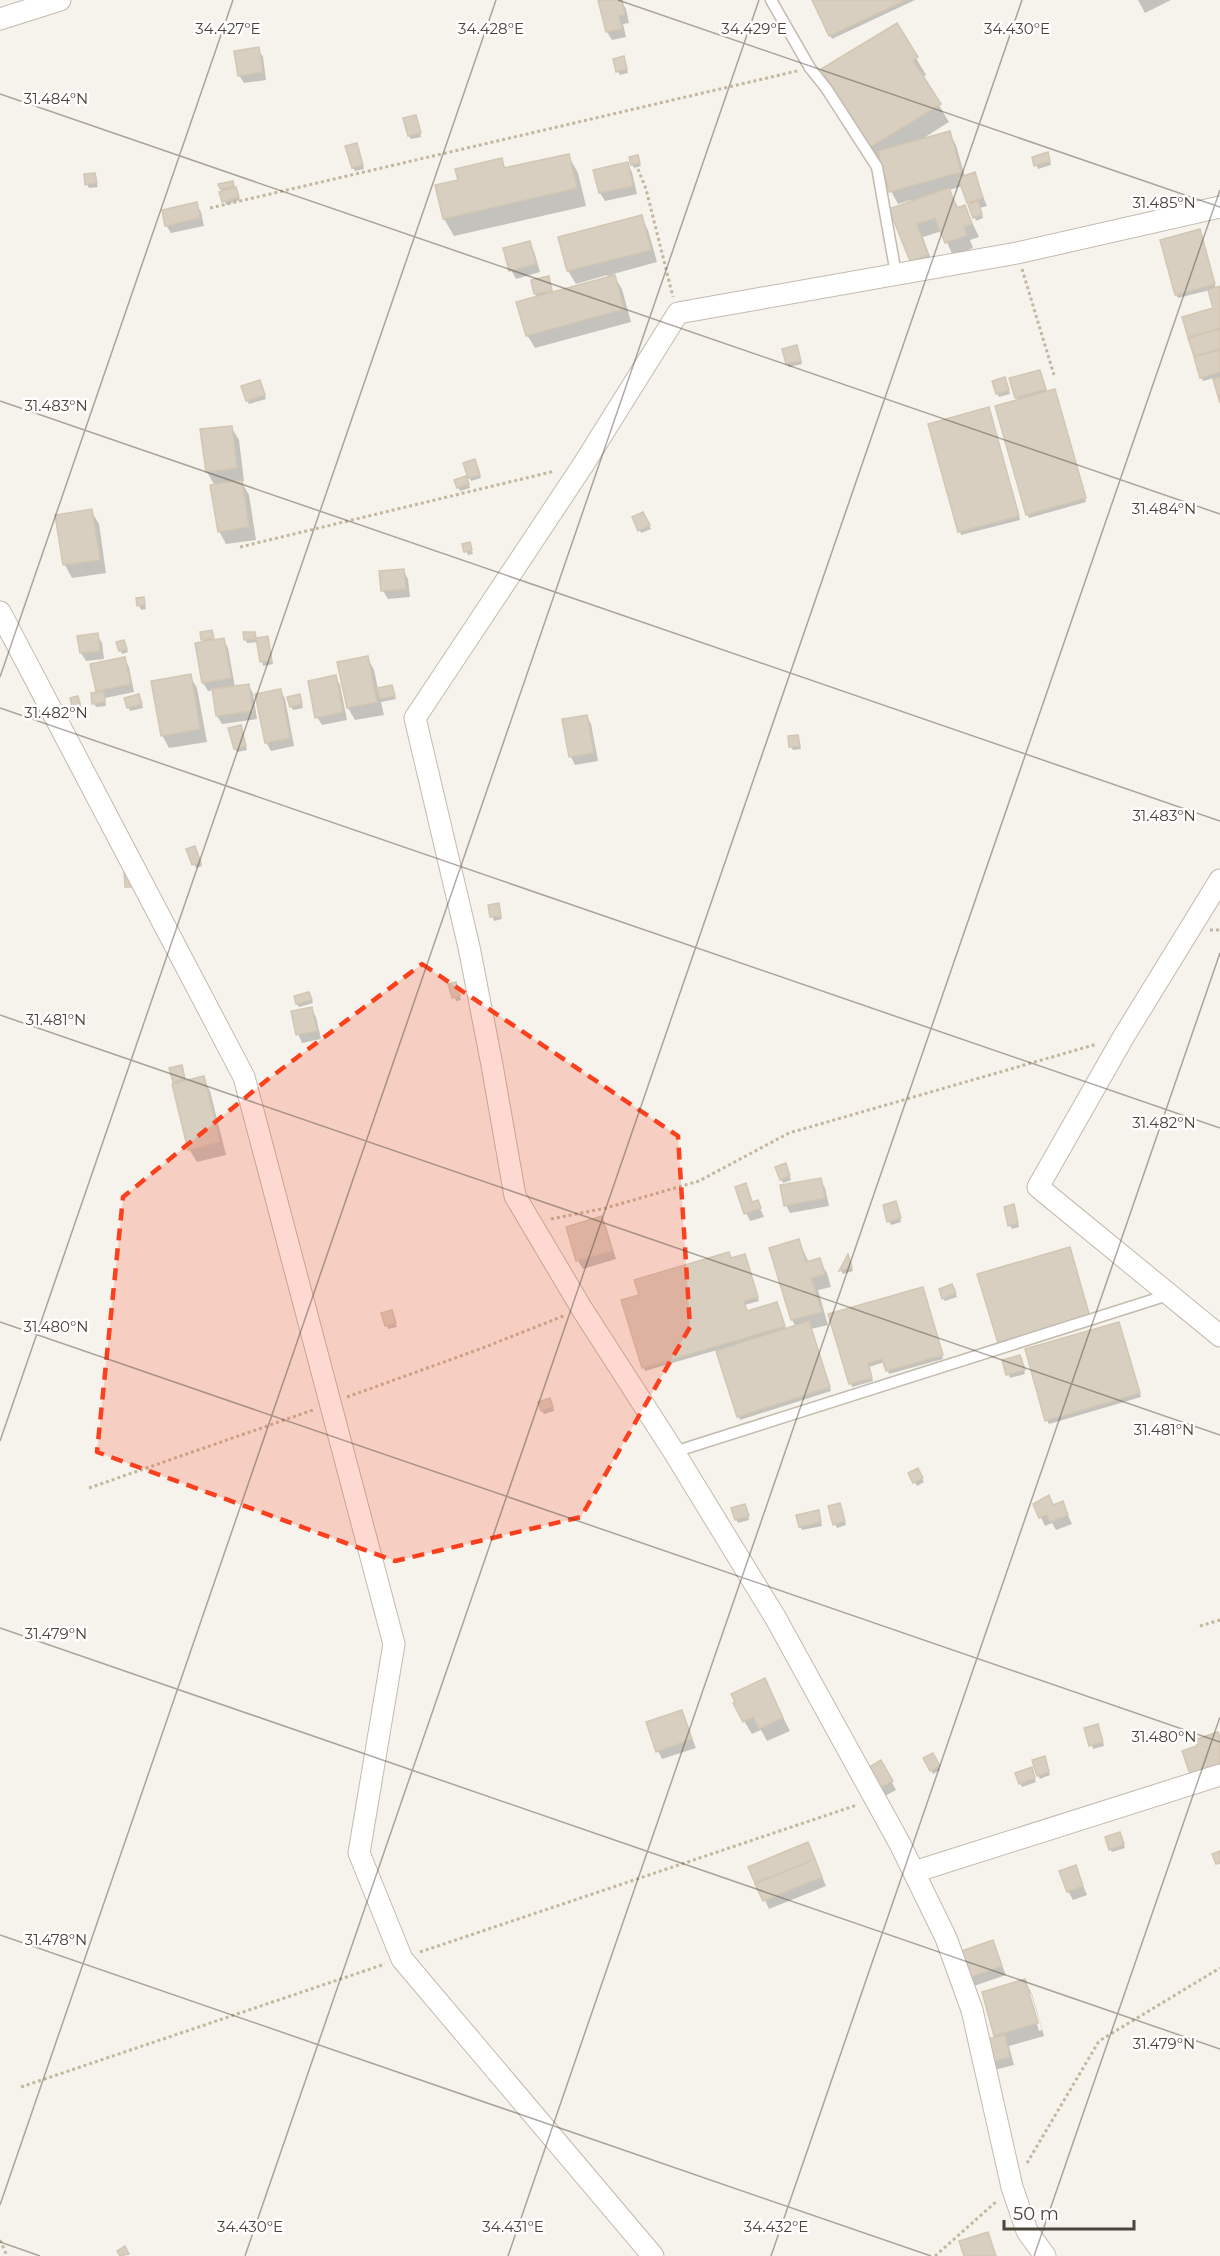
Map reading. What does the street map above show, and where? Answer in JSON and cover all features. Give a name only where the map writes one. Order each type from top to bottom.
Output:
[{"type":"street","points":[[0,19],[60,0]]},
{"type":"street","points":[[1045,2256],[1028,2231],[1012,2187],[972,2010],[946,1938],[914,1872],[775,1617],[674,1452],[582,1310],[514,1196],[471,957],[415,718],[583,465],[678,313],[1017,253],[1220,207]]},
{"type":"street","points":[[0,612],[244,1077],[394,1644],[358,1853],[402,1959],[653,2256]]},
{"type":"street","points":[[1220,880],[1124,1036],[1038,1187],[1220,1336]]},
{"type":"street","points":[[914,1872],[1220,1775]]},
{"type":"lane","points":[[771,0],[810,68],[826,88],[877,166],[896,274]]},
{"type":"lane","points":[[674,1452],[1168,1295]]},
{"type":"path","points":[[210,208],[810,68]]},
{"type":"path","points":[[638,169],[646,189],[678,313]]},
{"type":"path","points":[[1017,253],[1054,375]]},
{"type":"path","points":[[240,547],[583,465]]},
{"type":"path","points":[[531,1223],[606,1208],[699,1181],[789,1133],[1124,1036]]},
{"type":"path","points":[[1200,1626],[1220,1620]]},
{"type":"path","points":[[21,2087],[876,1799]]},
{"type":"path","points":[[935,2256],[1012,2187],[1099,2041],[1220,1968]]},
{"type":"path","points":[[0,2240],[7,2256]]},
{"type":"highlighted area","points":[[422,964],[678,1136],[690,1327],[581,1517],[395,1561],[97,1452],[123,1197],[267,1080]]},
{"type":"building","points":[[598,0],[622,0],[625,15],[619,16],[622,29],[606,32]]},
{"type":"building","points":[[812,0],[906,0],[829,36]]},
{"type":"building","points":[[897,23],[918,57],[913,60],[941,104],[869,148],[821,69]]},
{"type":"building","points":[[259,47],[263,72],[238,76],[234,51]]},
{"type":"building","points":[[624,56],[627,69],[616,72],[613,59]]},
{"type":"building","points":[[416,115],[421,133],[408,136],[403,118]]},
{"type":"building","points":[[950,131],[961,172],[889,192],[878,151]]},
{"type":"building","points":[[357,143],[363,165],[352,168],[345,146]]},
{"type":"building","points":[[1048,152],[1050,161],[1034,166],[1032,157]]},
{"type":"building","points":[[569,154],[577,188],[443,219],[435,185],[458,180],[455,169],[502,158],[504,168]]},
{"type":"building","points":[[638,155],[640,163],[631,165],[629,157]]},
{"type":"building","points":[[628,162],[633,186],[599,193],[593,170]]},
{"type":"building","points":[[975,172],[983,198],[967,203],[958,178]]},
{"type":"building","points":[[95,173],[97,183],[85,185],[84,174]]},
{"type":"building","points":[[233,181],[234,186],[220,189],[218,184]]},
{"type":"building","points":[[236,187],[239,197],[222,202],[219,192]]},
{"type":"building","points":[[949,188],[957,208],[965,205],[972,224],[964,227],[967,235],[945,243],[935,218],[917,224],[928,255],[910,261],[889,209]]},
{"type":"building","points":[[978,201],[982,214],[973,218],[968,205]]},
{"type":"building","points":[[197,202],[200,218],[165,226],[162,210]]},
{"type":"building","points":[[642,215],[651,250],[567,271],[558,237]]},
{"type":"building","points":[[1200,229],[1215,284],[1175,295],[1160,240]]},
{"type":"building","points":[[530,241],[536,264],[509,271],[503,248]]},
{"type":"building","points":[[615,275],[624,309],[526,336],[516,302]]},
{"type":"building","points":[[549,276],[552,291],[534,294],[531,280]]},
{"type":"building","points":[[1220,286],[1220,328],[1188,337],[1182,317],[1213,308],[1208,290]]},
{"type":"building","points":[[1220,329],[1220,349],[1194,356],[1188,338]]},
{"type":"building","points":[[797,345],[801,361],[786,364],[782,349]]},
{"type":"building","points":[[1220,350],[1220,372],[1200,378],[1194,357]]},
{"type":"building","points":[[1040,370],[1046,389],[1015,398],[1009,378]]},
{"type":"building","points":[[1005,377],[1009,390],[996,394],[992,381]]},
{"type":"building","points":[[1220,377],[1220,403],[1213,379]]},
{"type":"building","points":[[260,380],[265,395],[246,401],[241,386]]},
{"type":"building","points":[[1055,389],[1086,498],[1026,515],[995,406]]},
{"type":"building","points":[[989,407],[1019,516],[958,532],[928,424]]},
{"type":"building","points":[[232,426],[237,468],[206,472],[200,429]]},
{"type":"building","points":[[475,459],[480,475],[468,478],[463,463]]},
{"type":"building","points":[[466,476],[469,484],[457,488],[454,480]]},
{"type":"building","points":[[242,480],[249,527],[218,532],[210,485]]},
{"type":"building","points":[[92,509],[100,560],[63,565],[55,515]]},
{"type":"building","points":[[643,512],[650,525],[638,531],[632,517]]},
{"type":"building","points":[[470,542],[472,550],[464,552],[462,544]]},
{"type":"building","points":[[404,569],[406,589],[381,591],[379,571]]},
{"type":"building","points":[[144,597],[145,605],[137,606],[136,598]]},
{"type":"building","points":[[212,630],[214,638],[201,640],[200,632]]},
{"type":"building","points":[[243,632],[255,632],[256,639],[244,640]]},
{"type":"building","points":[[98,633],[100,651],[80,653],[77,636]]},
{"type":"building","points":[[268,636],[272,661],[260,662],[256,638]]},
{"type":"building","points":[[224,638],[231,678],[202,683],[195,643]]},
{"type":"building","points":[[124,640],[127,649],[119,651],[116,642]]},
{"type":"building","points":[[368,656],[377,702],[347,708],[337,662]]},
{"type":"building","points":[[125,657],[131,684],[96,691],[90,664]]},
{"type":"building","points":[[191,674],[200,729],[161,736],[151,681]]},
{"type":"building","points":[[336,675],[343,712],[315,718],[308,681]]},
{"type":"building","points":[[249,684],[253,711],[216,716],[212,689]]},
{"type":"building","points":[[392,685],[395,696],[380,699],[377,688]]},
{"type":"building","points":[[281,689],[290,738],[265,743],[255,694]]},
{"type":"building","points":[[104,691],[105,702],[92,704],[91,693]]},
{"type":"building","points":[[139,694],[142,704],[127,708],[124,698]]},
{"type":"building","points":[[300,694],[302,704],[290,707],[287,697]]},
{"type":"building","points":[[78,696],[81,707],[73,710],[70,698]]},
{"type":"building","points":[[587,715],[594,753],[569,757],[562,719]]},
{"type":"building","points":[[241,725],[246,746],[234,749],[228,728]]},
{"type":"building","points":[[798,735],[800,746],[789,747],[788,736]]},
{"type":"building","points":[[195,846],[201,863],[192,865],[186,849]]},
{"type":"building","points":[[124,871],[136,887],[125,887]]},
{"type":"building","points":[[499,903],[501,916],[490,917],[488,905]]},
{"type":"building","points":[[456,982],[460,996],[452,998],[448,984]]},
{"type":"building","points":[[309,992],[312,1000],[296,1004],[294,996]]},
{"type":"building","points":[[312,1007],[317,1031],[296,1035],[291,1011]]},
{"type":"building","points":[[182,1065],[185,1079],[173,1082],[169,1068]]},
{"type":"building","points":[[204,1076],[220,1142],[188,1150],[172,1084]]},
{"type":"building","points":[[786,1163],[790,1176],[780,1180],[775,1167]]},
{"type":"building","points":[[821,1178],[825,1198],[784,1206],[780,1185]]},
{"type":"building","points":[[746,1183],[752,1202],[758,1200],[761,1208],[744,1214],[735,1187]]},
{"type":"building","points":[[896,1201],[901,1218],[887,1222],[883,1205]]},
{"type":"building","points":[[1014,1204],[1018,1223],[1008,1226],[1004,1207]]},
{"type":"building","points":[[602,1216],[612,1251],[576,1261],[566,1227]]},
{"type":"building","points":[[799,1239],[806,1262],[820,1258],[825,1274],[811,1278],[822,1312],[791,1320],[769,1248]]},
{"type":"building","points":[[1070,1247],[1090,1317],[998,1343],[977,1274]]},
{"type":"building","points":[[729,1252],[731,1258],[745,1254],[758,1297],[744,1301],[747,1311],[777,1302],[785,1326],[642,1368],[621,1300],[639,1295],[634,1280]]},
{"type":"building","points":[[848,1254],[852,1267],[839,1271]]},
{"type":"building","points":[[952,1284],[956,1293],[942,1299],[939,1289]]},
{"type":"building","points":[[923,1287],[943,1355],[886,1371],[882,1359],[868,1363],[872,1378],[849,1384],[828,1314]]},
{"type":"building","points":[[392,1310],[396,1323],[385,1326],[381,1313]]},
{"type":"building","points":[[809,1321],[830,1387],[737,1417],[716,1351]]},
{"type":"building","points":[[1119,1322],[1140,1393],[1045,1421],[1025,1349]]},
{"type":"building","points":[[1020,1355],[1025,1370],[1006,1375],[1002,1360]]},
{"type":"building","points":[[550,1398],[553,1407],[541,1411],[538,1402]]},
{"type":"building","points":[[918,1468],[923,1478],[913,1483],[908,1473]]},
{"type":"building","points":[[1049,1495],[1053,1505],[1063,1501],[1068,1515],[1050,1522],[1047,1515],[1039,1518],[1033,1504]]},
{"type":"building","points":[[840,1503],[845,1521],[833,1525],[828,1506]]},
{"type":"building","points":[[745,1504],[749,1516],[735,1520],[731,1508]]},
{"type":"building","points":[[819,1510],[821,1522],[799,1527],[796,1515]]},
{"type":"building","points":[[765,1678],[783,1718],[759,1729],[753,1717],[743,1722],[731,1694]]},
{"type":"building","points":[[682,1710],[692,1739],[656,1752],[646,1722]]},
{"type":"building","points":[[1098,1724],[1103,1742],[1089,1746],[1084,1728]]},
{"type":"building","points":[[1218,1732],[1220,1764],[1190,1774],[1182,1751],[1197,1746],[1194,1740]]},
{"type":"building","points":[[933,1753],[940,1766],[930,1771],[923,1758]]},
{"type":"building","points":[[1045,1756],[1049,1772],[1037,1776],[1032,1760]]},
{"type":"building","points":[[881,1760],[893,1781],[877,1789],[866,1769]]},
{"type":"building","points":[[1032,1767],[1035,1778],[1019,1784],[1015,1773]]},
{"type":"building","points":[[1120,1832],[1124,1844],[1109,1850],[1105,1837]]},
{"type":"building","points":[[808,1842],[815,1859],[755,1883],[748,1867]]},
{"type":"building","points":[[1220,1851],[1220,1863],[1216,1864],[1212,1854]]},
{"type":"building","points":[[815,1859],[822,1877],[763,1901],[755,1884]]},
{"type":"building","points":[[1076,1865],[1083,1886],[1067,1892],[1059,1871]]},
{"type":"building","points":[[993,1940],[1002,1966],[965,1979],[956,1953]]},
{"type":"building","points":[[1025,1979],[1038,2023],[994,2036],[982,1992]]},
{"type":"building","points":[[1005,2035],[1010,2057],[988,2063],[982,2040]]},
{"type":"building","points":[[988,2232],[996,2256],[964,2256],[959,2241]]},
{"type":"building","points":[[125,2246],[129,2254],[120,2256],[117,2251]]}]
